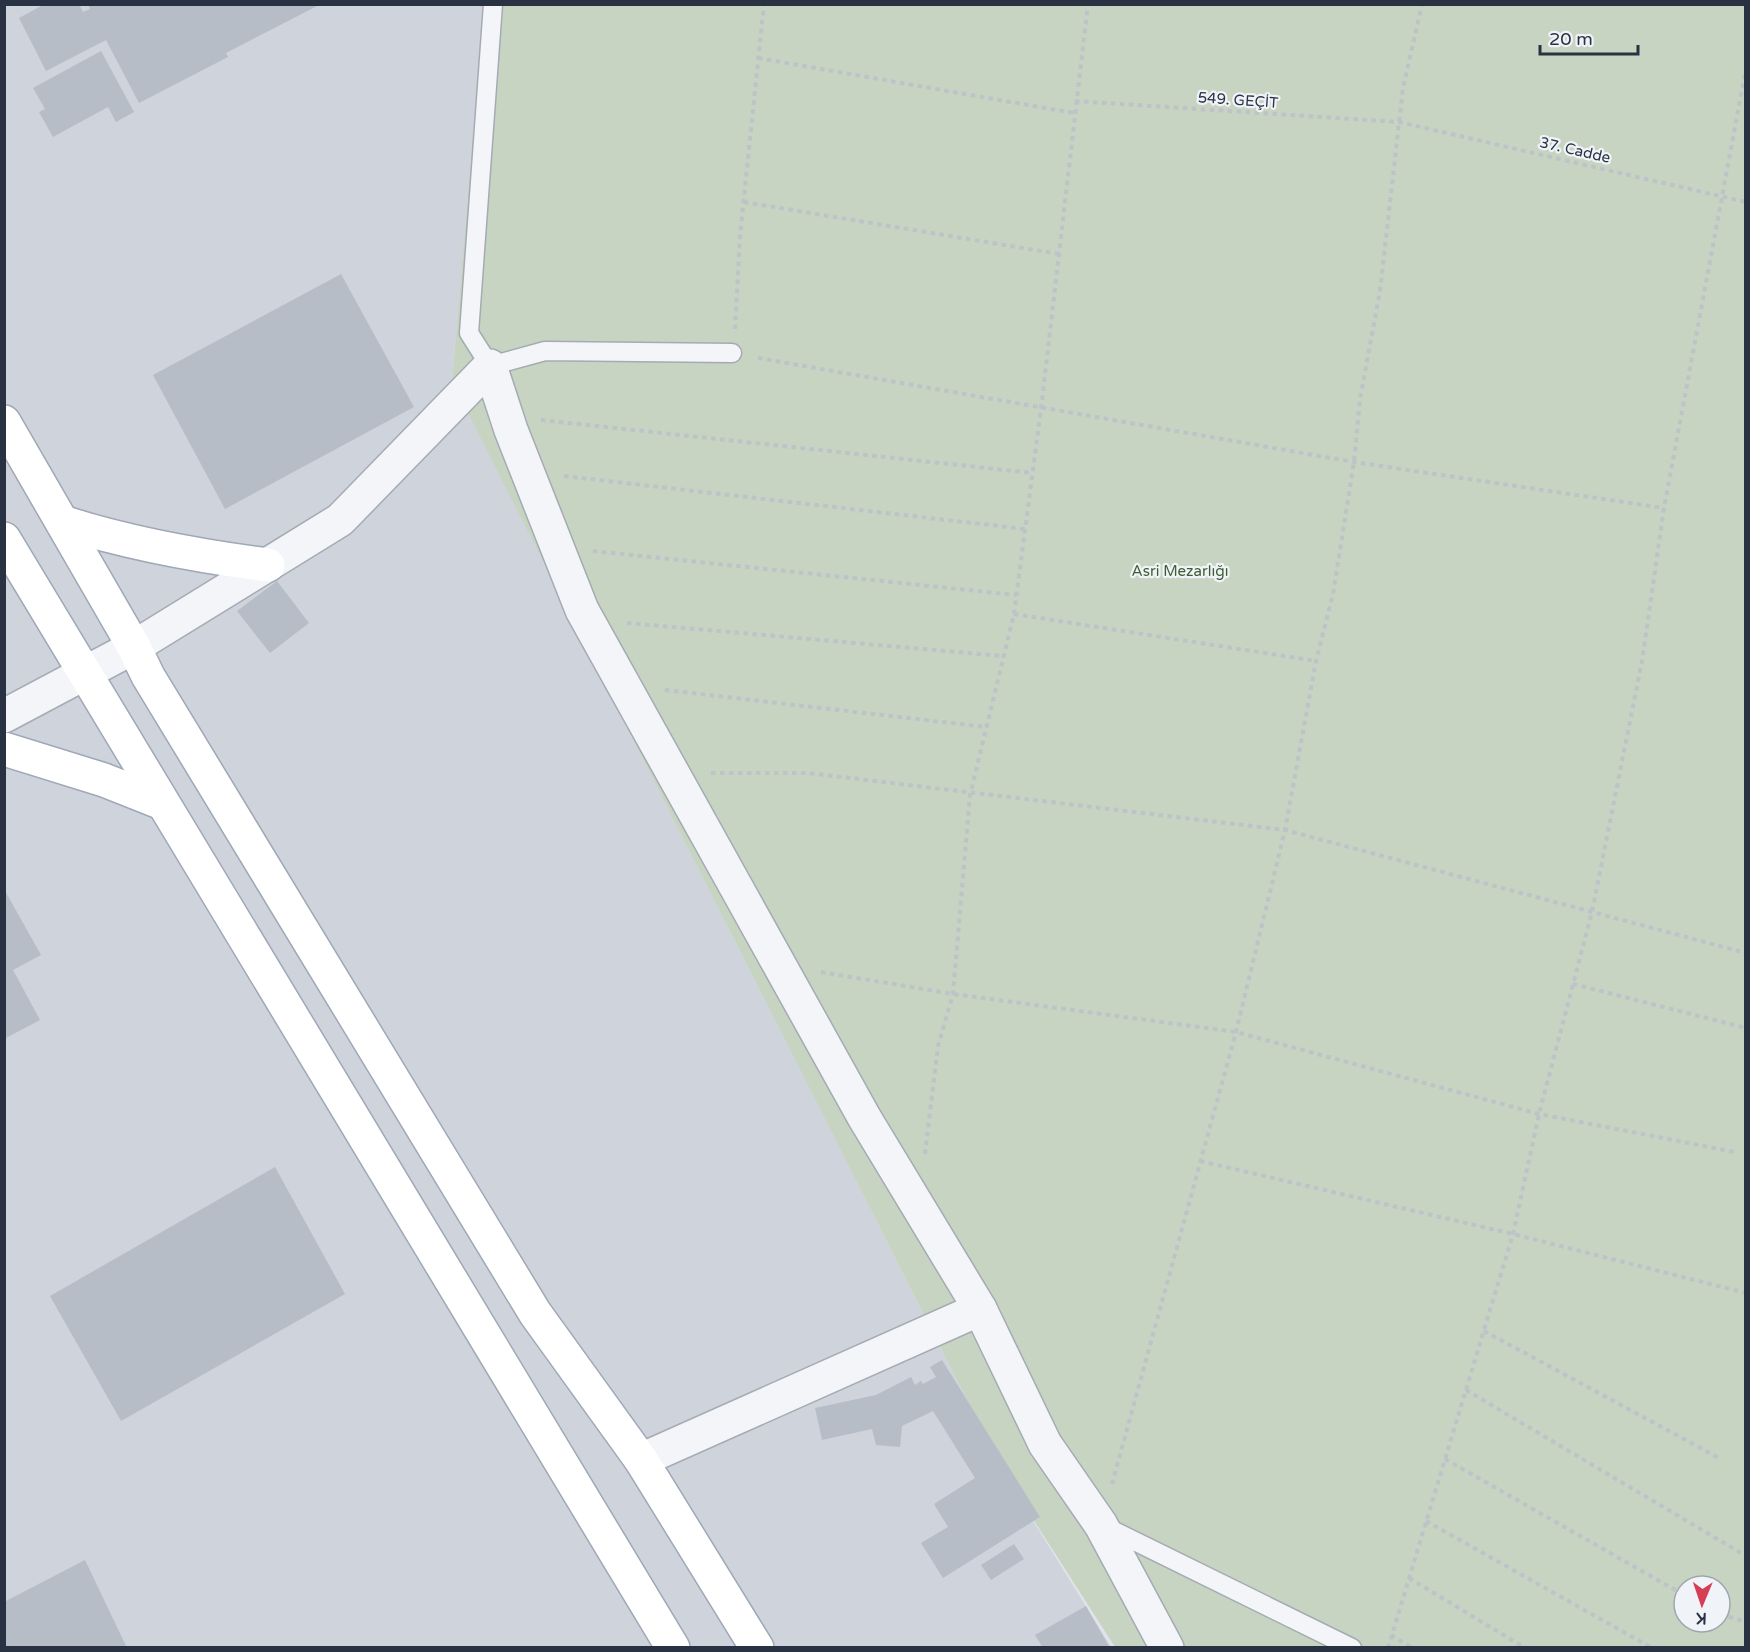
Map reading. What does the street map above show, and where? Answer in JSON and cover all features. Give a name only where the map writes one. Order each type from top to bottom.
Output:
[{"type":"main road","points":[[4,423],[134,647],[148,676],[535,1313],[641,1460],[757,1647]]},
{"type":"main road","points":[[62,522],[107,537],[183,554],[268,565]]},
{"type":"main road","points":[[4,539],[672,1647]]},
{"type":"main road","points":[[4,749],[104,780],[162,803]]},
{"type":"street","points":[[4,716],[134,647],[340,520],[490,366],[527,472],[587,619],[626,685],[671,772],[778,964],[919,1209],[980,1309],[1045,1444],[1101,1525],[1167,1647]]},
{"type":"street","points":[[641,1460],[980,1309]]},
{"type":"lane","points":[[493,4],[469,333],[490,366],[545,351],[732,353]]},
{"type":"lane","points":[[1101,1525],[1352,1647]]},
{"type":"path","points":[[764,4],[744,202],[732,353],[1041,409],[1354,462],[1664,508]]},
{"type":"path","points":[[919,1209],[938,1046],[953,994],[970,795],[1014,614],[1041,409],[1088,4]]},
{"type":"path","points":[[1101,1525],[1236,1032],[1285,830],[1316,661],[1333,594],[1354,462],[1360,399],[1380,291],[1403,88],[1422,4]]},
{"type":"path","points":[[758,58],[1074,114]]},
{"type":"path","points":[[1388,1647],[1513,1234],[1539,1114],[1592,912],[1642,661],[1664,508],[1746,68]]},
{"type":"path","name":"549. GEÇİT","points":[[1075,101],[1399,122]]},
{"type":"path","name":"37. Cadde","points":[[1399,122],[1746,202]]},
{"type":"path","points":[[744,202],[1059,254]]},
{"type":"path","points":[[506,416],[1033,473]]},
{"type":"path","points":[[527,472],[1025,529]]},
{"type":"path","points":[[557,547],[1016,595]]},
{"type":"path","points":[[1014,614],[1316,661]]},
{"type":"path","points":[[587,619],[1003,656]]},
{"type":"path","points":[[626,685],[986,727]]},
{"type":"path","points":[[671,772],[808,773],[970,795],[1285,830],[1746,953]]},
{"type":"path","points":[[778,964],[953,994],[1236,1032],[1539,1114],[1735,1152]]},
{"type":"path","points":[[1573,984],[1746,1028]]},
{"type":"path","points":[[1200,1161],[1513,1234],[1746,1293]]},
{"type":"path","points":[[1484,1331],[1720,1459]]},
{"type":"path","points":[[1466,1390],[1746,1556]]},
{"type":"path","points":[[1445,1459],[1672,1588]]},
{"type":"path","points":[[1426,1521],[1652,1647]]},
{"type":"path","points":[[1409,1578],[1525,1647]]},
{"type":"path","points":[[1392,1635],[1412,1647]]},
{"type":"shaded area","points":[[5,5],[484,5],[452,382],[1006,1477],[1111,1647],[5,1648]]},
{"type":"green space","name":"Asri Mezarlığı","points":[[484,5],[1745,5],[1745,1647],[1115,1647],[1006,1477],[452,382]]},
{"type":"building","points":[[45,4],[79,4],[83,12],[90,9],[88,4],[321,4],[226,53],[228,57],[139,103],[106,40],[46,71],[19,18]]},
{"type":"building","points":[[101,51],[134,112],[116,122],[108,107],[53,137],[39,112],[45,109],[33,88]]},
{"type":"building","points":[[341,274],[414,407],[225,509],[153,375]]},
{"type":"building","points":[[277,581],[309,623],[270,653],[237,611]]},
{"type":"building","points":[[4,889],[41,955],[13,970],[40,1020],[4,1039]]},
{"type":"building","points":[[275,1167],[345,1294],[121,1421],[50,1296]]},
{"type":"building","points":[[942,1360],[1040,1517],[943,1578],[921,1543],[948,1527],[934,1504],[975,1478],[933,1411],[902,1426],[900,1447],[876,1445],[872,1429],[822,1440],[815,1408],[876,1395],[911,1377],[915,1385],[921,1381],[923,1384],[936,1377],[930,1367]]},
{"type":"building","points":[[1014,1544],[1024,1559],[991,1580],[981,1565]]},
{"type":"building","points":[[85,1560],[127,1648],[4,1648],[4,1602]]},
{"type":"building","points":[[1086,1606],[1110,1648],[1043,1648],[1035,1635]]}]
